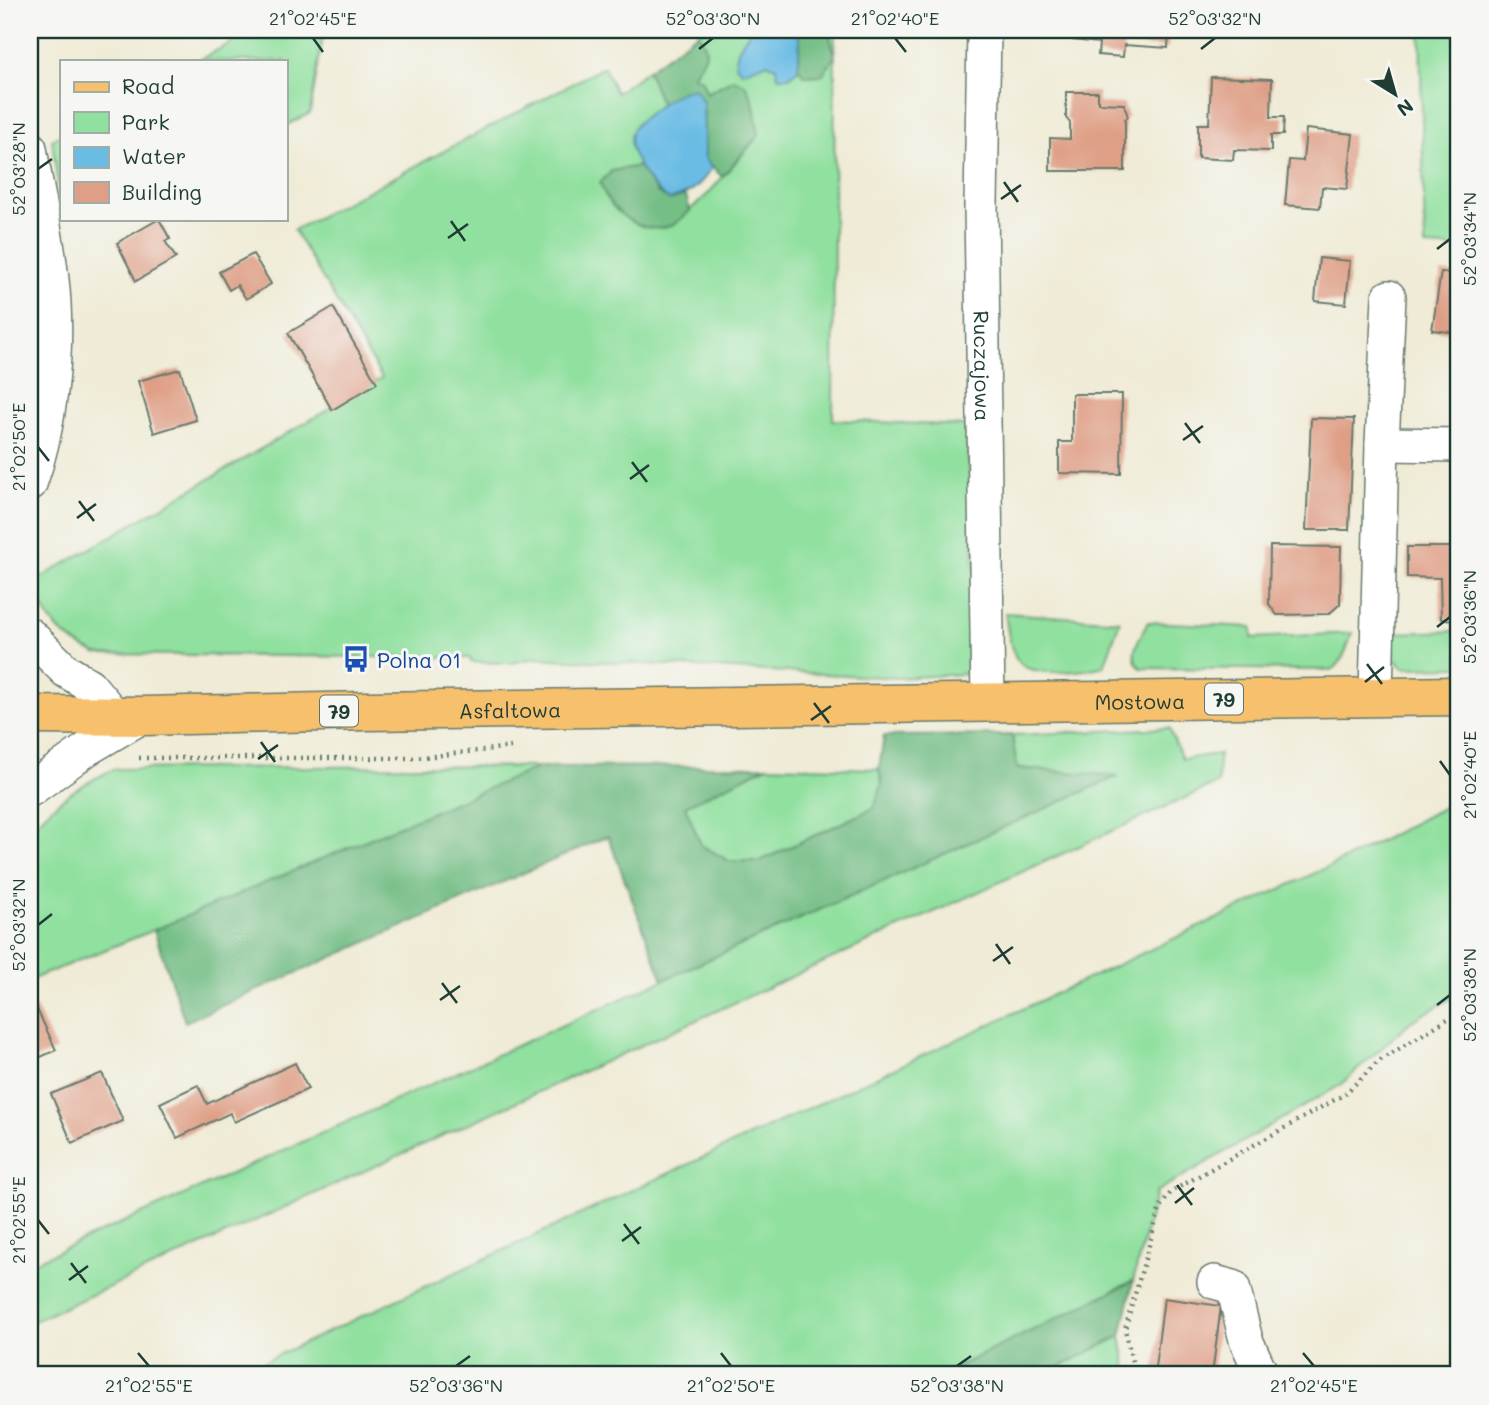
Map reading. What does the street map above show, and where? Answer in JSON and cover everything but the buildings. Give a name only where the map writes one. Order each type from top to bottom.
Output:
[{"type":"main road","name":"Mostowa","points":[[988,704],[1459,696]]},
{"type":"main road","name":"Asfaltowa","points":[[30,715],[129,716],[368,710],[988,704]]},
{"type":"street","name":"Ruczajowa","points":[[984,30],[981,204],[988,704]]},
{"type":"street","points":[[30,148],[54,301],[54,335],[46,424],[30,484]]},
{"type":"street","points":[[1376,696],[1382,444],[1389,296]]},
{"type":"street","points":[[1382,444],[1459,444]]},
{"type":"street","points":[[30,635],[66,671],[129,716],[30,790]]},
{"type":"street","points":[[1214,1282],[1233,1287],[1246,1340],[1262,1375]]},
{"type":"path","points":[[30,544],[32,537]]},
{"type":"path","points":[[1135,1375],[1125,1329],[1165,1197],[1171,1191],[1345,1094],[1379,1061],[1459,1012]]},
{"type":"green space","points":[[256,30],[324,30],[310,113],[287,125],[287,60],[199,60]]},
{"type":"green space","points":[[702,30],[794,30],[798,68],[806,76],[822,75],[835,56],[833,420],[966,426],[981,663],[965,674],[898,678],[535,658],[512,663],[471,662],[470,658],[97,654],[64,635],[48,617],[35,581],[382,378],[294,230],[604,67],[616,93],[648,70],[661,104],[641,120],[631,145],[639,166],[611,171],[673,225],[708,194],[759,135],[756,123],[719,86],[707,94],[692,77],[705,56],[705,46],[698,33]]},
{"type":"green space","points":[[794,30],[828,30],[835,56],[822,75],[805,76],[798,68]]},
{"type":"green space","points":[[828,30],[835,30],[835,56]]},
{"type":"green space","points":[[1420,30],[1459,30],[1459,248],[1425,246]]},
{"type":"green space","points":[[698,33],[706,51],[693,76],[701,79],[707,93],[733,79],[745,84],[753,100],[759,135],[722,177],[705,158],[703,102],[684,90],[661,104],[648,70]]},
{"type":"green space","points":[[60,135],[60,202],[52,140]]},
{"type":"green space","points":[[639,166],[657,192],[669,200],[686,195],[690,211],[675,224],[661,228],[638,225],[618,212],[610,203],[600,182],[612,171]]},
{"type":"green space","points":[[1005,613],[1120,621],[1104,666],[1050,672],[1029,669],[1018,660],[1010,640]]},
{"type":"green space","points":[[1148,622],[1252,627],[1252,638],[1353,633],[1342,659],[1331,670],[1141,668],[1137,663],[1135,651]]},
{"type":"green space","points":[[1459,631],[1459,667],[1403,668],[1393,658],[1390,633]]},
{"type":"green space","points":[[1169,728],[1182,759],[1219,754],[1218,783],[30,1323],[30,1264],[1116,777],[1017,768],[1012,735]]},
{"type":"green space","points":[[1012,735],[1017,768],[1118,776],[663,980],[608,836],[185,1022],[154,930],[539,767],[767,766],[685,806],[701,845],[729,861],[760,861],[874,808],[882,784],[879,769],[884,736]]},
{"type":"green space","points":[[767,766],[879,769],[882,784],[874,808],[760,861],[729,861],[701,845],[684,806]]},
{"type":"green space","points":[[539,767],[30,980],[30,830],[59,802],[89,782],[114,769]]},
{"type":"green space","points":[[1459,799],[1459,994],[1410,1022],[1342,1084],[1156,1192],[1133,1281],[941,1375],[235,1375],[1356,854]]},
{"type":"green space","points":[[1133,1281],[1121,1336],[1043,1375],[941,1375]]},
{"type":"green space","points":[[1121,1336],[1128,1375],[1043,1375]]},
{"type":"water","points":[[750,30],[795,30],[800,40],[798,69],[789,77],[778,77],[776,67],[766,63],[742,72],[735,64],[738,50]]},
{"type":"water","points":[[695,88],[703,102],[705,158],[712,168],[694,189],[669,200],[655,188],[641,169],[632,149],[632,131],[665,101]]},
{"type":"place","name":"Polna 01","points":[[356,659]]}]
